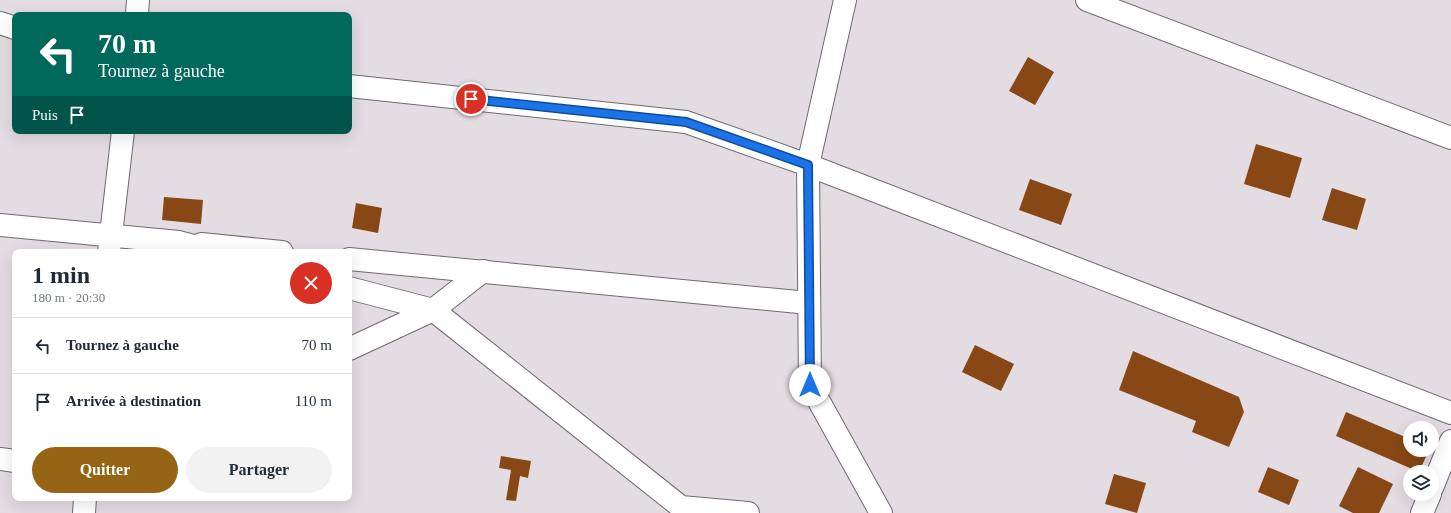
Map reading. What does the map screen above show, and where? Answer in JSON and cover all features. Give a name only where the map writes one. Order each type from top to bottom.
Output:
[{"type":"street","points":[[137,12],[138,0]]},
{"type":"street","points":[[845,0],[808,165],[810,385],[881,513]]},
{"type":"street","points":[[1087,0],[1451,138]]},
{"type":"street","points":[[0,23],[12,27]]},
{"type":"street","points":[[352,86],[686,122],[808,165],[1451,413]]},
{"type":"street","points":[[110,244],[123,134]]},
{"type":"street","points":[[0,225],[110,244],[179,242],[251,249]]},
{"type":"street","points":[[179,242],[205,249]]},
{"type":"street","points":[[352,258],[809,303]]},
{"type":"street","points":[[352,348],[433,310],[483,271]]},
{"type":"street","points":[[352,289],[433,310],[681,507],[748,513]]},
{"type":"street","points":[[1439,471],[1451,441]]},
{"type":"street","points":[[0,459],[12,461]]},
{"type":"street","points":[[84,513],[86,501]]},
{"type":"street","points":[[1422,513],[1427,501]]},
{"type":"building","points":[[1028,57],[1054,72],[1035,105],[1009,91]]},
{"type":"building","points":[[1256,144],[1302,158],[1290,198],[1244,184]]},
{"type":"building","points":[[1030,179],[1072,194],[1061,225],[1019,210]]},
{"type":"building","points":[[1332,188],[1366,199],[1357,230],[1322,220]]},
{"type":"building","points":[[164,197],[203,200],[201,224],[162,220]]},
{"type":"building","points":[[356,203],[382,208],[378,233],[352,228]]},
{"type":"building","points":[[975,345],[1014,364],[1001,391],[962,372]]},
{"type":"building","points":[[1133,351],[1239,397],[1244,412],[1229,447],[1192,432],[1196,421],[1119,390]]},
{"type":"building","points":[[1346,412],[1403,436],[1403,457],[1426,457],[1422,465],[1403,465],[1336,436]]},
{"type":"building","points":[[501,456],[531,461],[528,478],[520,476],[516,501],[506,500],[511,470],[499,468]]},
{"type":"building","points":[[1268,467],[1299,480],[1289,505],[1258,492]]},
{"type":"building","points":[[1358,467],[1393,484],[1379,513],[1353,513],[1339,506]]},
{"type":"building","points":[[1114,474],[1146,483],[1137,513],[1105,504]]},
{"type":"route","points":[[471,99],[686,122],[808,165],[810,385]]}]
